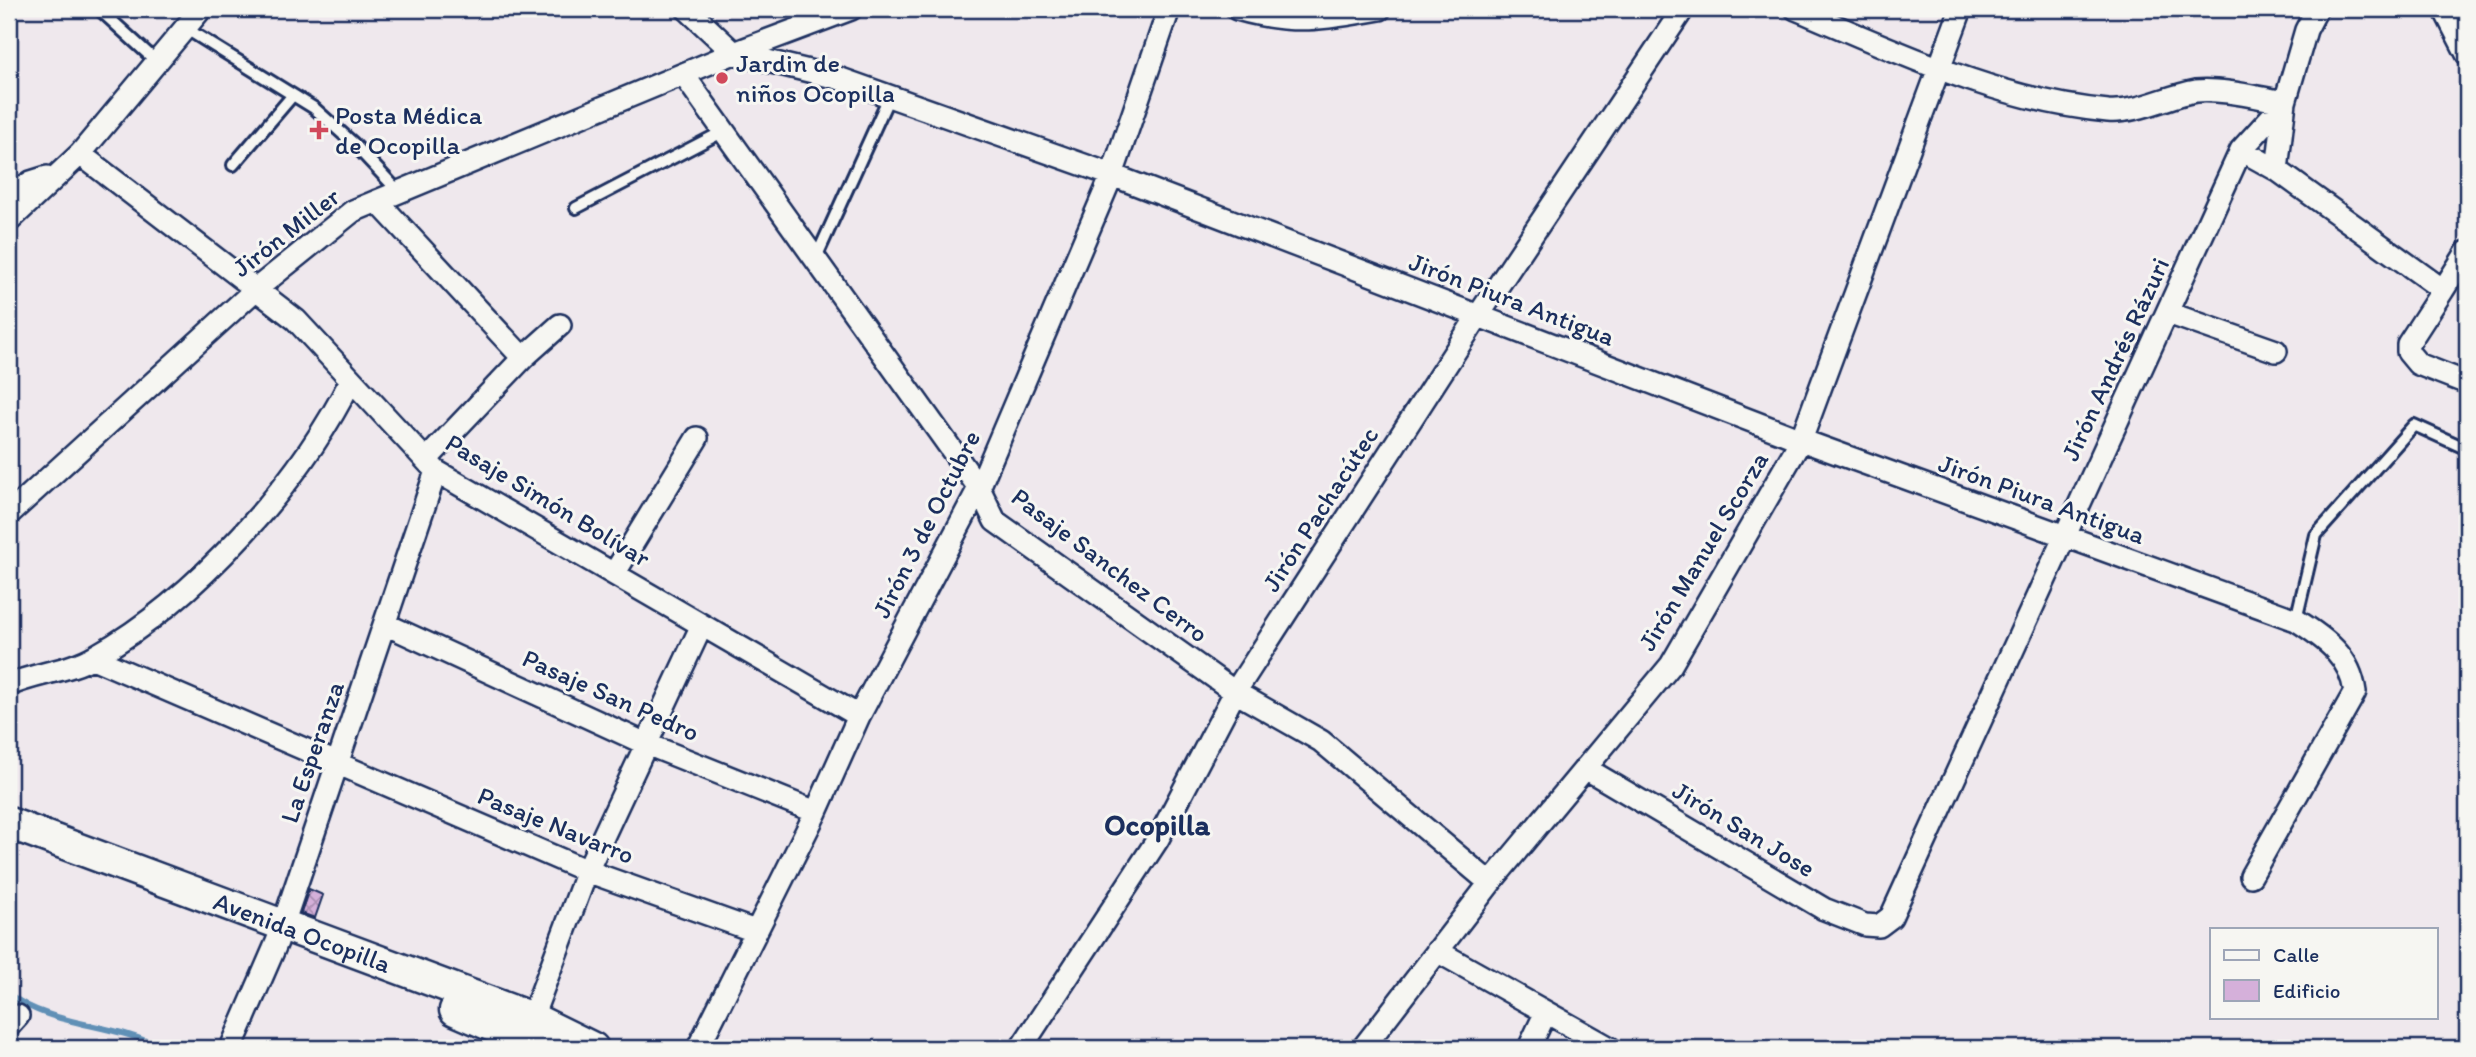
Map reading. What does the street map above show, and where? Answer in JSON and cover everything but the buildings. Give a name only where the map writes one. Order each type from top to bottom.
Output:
[{"type":"street","points":[[9,221],[80,154],[201,9]]},
{"type":"street","name":"Jirón Piura Antigua","points":[[687,9],[734,53],[838,78],[1112,175],[1801,440],[2064,538],[2297,620],[2324,638],[2342,656],[2352,673],[2355,692],[2251,876]]},
{"type":"street","name":"Jirón Miller","points":[[9,513],[256,290],[353,211],[734,53],[851,9]]},
{"type":"street","name":"Jirón 3 de Octubre","points":[[698,1048],[816,812],[859,716],[979,488],[1112,175],[1169,9]]},
{"type":"street","points":[[1237,9],[1278,20],[1323,20],[1380,9]]},
{"type":"street","name":"Jirón Pachacútec","points":[[1021,1048],[1158,839],[1235,692],[1478,316],[1683,9]]},
{"type":"street","points":[[1796,9],[1939,69],[2002,90],[2069,106],[2112,111],[2146,106],[2171,96],[2200,91],[2285,102],[2277,170]]},
{"type":"street","name":"Jirón Manuel Scorza","points":[[1373,1045],[1437,951],[1490,883],[1671,665],[1801,440],[1961,9]]},
{"type":"street","name":"Jirón Andrés Rázuri","points":[[1879,926],[1891,917],[2241,150],[2285,102],[2306,30],[2317,9]]},
{"type":"street","points":[[2444,9],[2467,54]]},
{"type":"street","name":"Pasaje Sanchez Cerro","points":[[683,74],[979,488],[995,521],[1235,692],[1321,741],[1490,883]]},
{"type":"street","points":[[2241,150],[2277,170],[2443,290]]},
{"type":"street","name":"Pasaje Simón Bolívar","points":[[80,154],[296,320],[431,465],[859,716]]},
{"type":"street","points":[[9,197],[31,182],[59,173]]},
{"type":"street","points":[[377,201],[523,358]]},
{"type":"street","points":[[2467,252],[2408,344],[2408,352],[2418,364],[2467,383]]},
{"type":"street","points":[[2168,313],[2276,351]]},
{"type":"street","points":[[431,465],[523,358],[560,325]]},
{"type":"street","points":[[9,685],[93,658],[188,587],[230,546],[307,458],[351,380]]},
{"type":"street","points":[[614,573],[697,438]]},
{"type":"street","name":"La Esperanza","points":[[231,1048],[280,933],[385,624],[431,465]]},
{"type":"street","name":"Pasaje San Pedro","points":[[385,624],[644,743],[816,812]]},
{"type":"street","points":[[530,1038],[587,871],[644,743],[702,625]]},
{"type":"street","name":"Pasaje Navarro","points":[[93,658],[587,871],[755,931]]},
{"type":"street","name":"Jirón San Jose","points":[[1585,768],[1824,909],[1866,925],[1879,926]]},
{"type":"street","name":"Avenida Ocopilla","points":[[9,823],[530,1038],[593,1048]]},
{"type":"street","name":"Avenida Ocopilla","points":[[9,843],[280,933]]},
{"type":"street","points":[[1437,951],[1545,1014],[1610,1048]]},
{"type":"street","points":[[1529,1048],[1545,1014]]},
{"type":"lane","points":[[99,9],[157,62]]},
{"type":"lane","points":[[185,28],[314,108],[353,143],[399,192]]},
{"type":"lane","points":[[233,165],[293,95]]},
{"type":"lane","points":[[816,260],[889,97]]},
{"type":"lane","points":[[576,208],[724,131]]},
{"type":"lane","points":[[2297,620],[2316,536],[2414,425],[2467,449]]},
{"type":"waterway","points":[[9,994],[44,1013],[122,1033],[160,1048]]},
{"type":"place","name":"Jardin de niños Ocopilla","points":[[722,78]]},
{"type":"place","name":"Posta Médica de Ocopilla","points":[[319,130]]},
{"type":"district","name":"Ocopilla","points":[[1157,825]]}]
